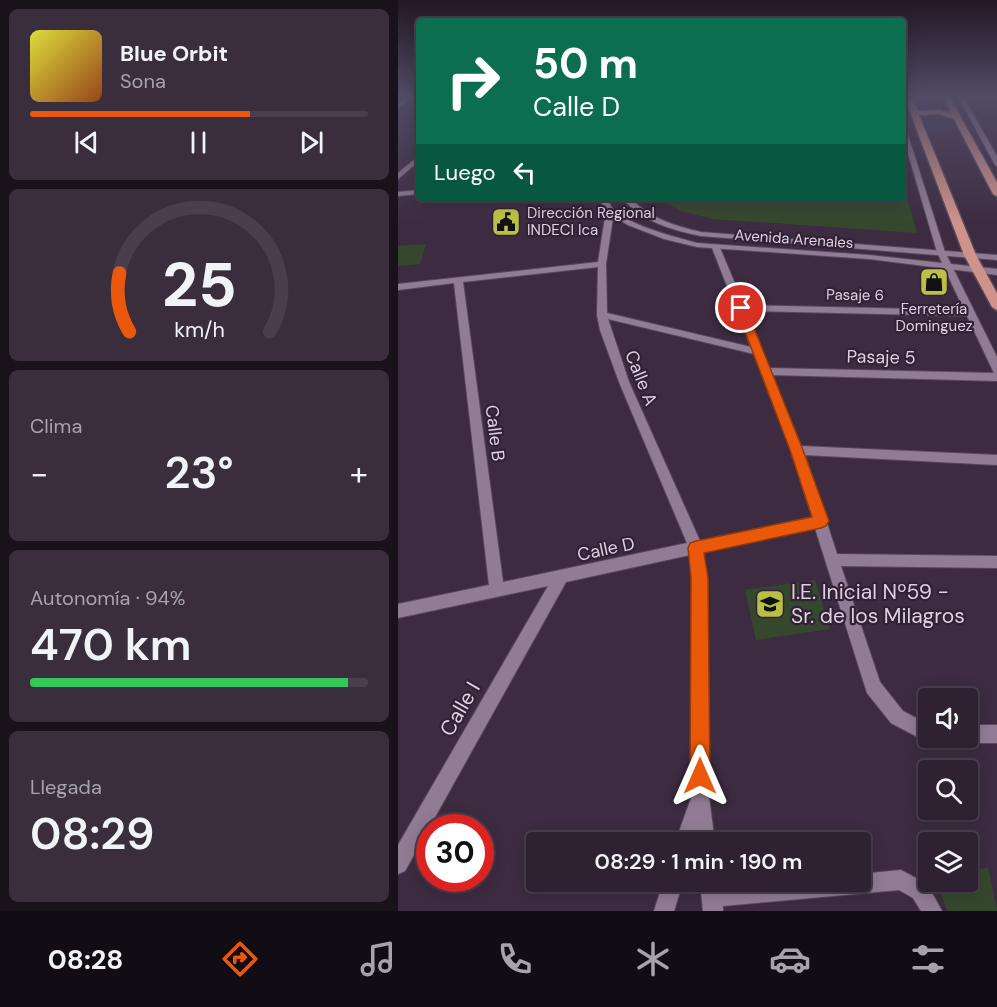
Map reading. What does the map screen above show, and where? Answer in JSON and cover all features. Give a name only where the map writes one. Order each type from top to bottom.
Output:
[{"type":"highway","points":[[925,139],[970,255],[998,307]]},
{"type":"highway","points":[[969,139],[998,194]]},
{"type":"street","points":[[906,139],[941,252],[998,371]]},
{"type":"street","points":[[983,139],[998,165]]},
{"type":"street","points":[[398,177],[416,161]]},
{"type":"street","points":[[398,194],[416,192]]},
{"type":"street","points":[[605,201],[610,211]]},
{"type":"street","name":"Avenida Arenales","points":[[629,201],[655,220],[701,234],[998,258]]},
{"type":"street","name":"Avenida Arenales","points":[[610,211],[636,225],[667,237],[716,248],[869,257],[998,272]]},
{"type":"street","name":"Calle A","points":[[610,211],[602,264],[602,315],[605,330],[624,382],[696,548],[700,578],[700,797]]},
{"type":"street","points":[[716,248],[797,450],[873,687],[897,717],[918,729]]},
{"type":"street","points":[[398,287],[602,264]]},
{"type":"street","name":"Calle B","points":[[458,280],[497,590]]},
{"type":"street","name":"Pasaje 6","points":[[741,308],[969,313]]},
{"type":"street","points":[[602,315],[758,352]]},
{"type":"street","name":"Pasaje 5","points":[[765,371],[998,377]]},
{"type":"street","points":[[797,450],[998,460]]},
{"type":"street","name":"Calle D","points":[[398,611],[821,521]]},
{"type":"street","points":[[833,560],[998,562]]},
{"type":"street","name":"Calle I","points":[[398,864],[561,577]]},
{"type":"street","points":[[978,734],[998,734]]},
{"type":"street","points":[[689,832],[700,797]]},
{"type":"street","points":[[700,797],[704,832]]},
{"type":"street","points":[[711,897],[901,880],[920,891],[932,911]]},
{"type":"street","points":[[664,911],[670,892]]},
{"type":"green space","points":[[906,194],[917,233],[713,219],[681,211],[662,201],[906,201]]},
{"type":"green space","points":[[426,244],[420,264],[398,266],[398,246]]},
{"type":"green space","points":[[815,580],[830,629],[756,640],[745,590]]},
{"type":"green space","points":[[988,868],[997,911],[947,911],[940,892],[978,892],[978,869]]},
{"type":"place","name":"Dirección Regional INDECI Ica","points":[[506,222]]},
{"type":"place","name":"Ferretería Dominguez","points":[[934,282]]},
{"type":"place","name":"I.E. Inicial Nº59 - Sr. de los Milagros","points":[[770,604]]},
{"type":"route","points":[[700,776],[700,578],[696,548],[821,521],[797,450],[741,308]]}]
